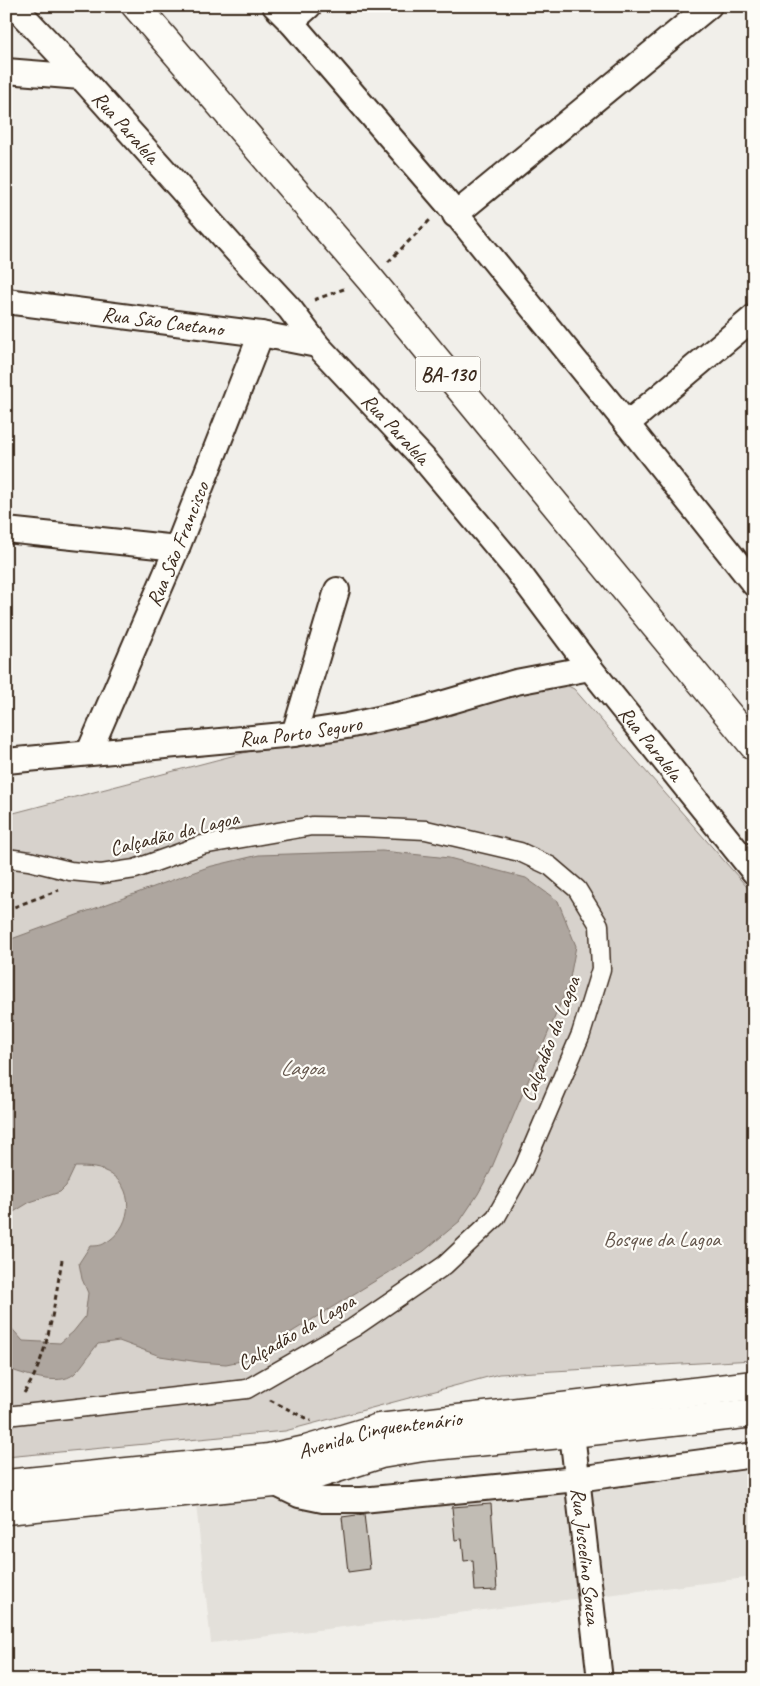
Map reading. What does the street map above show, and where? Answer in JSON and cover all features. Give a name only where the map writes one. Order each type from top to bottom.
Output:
[{"type":"main road","name":"BA-130","points":[[136,6],[370,279],[754,746]]},
{"type":"main road","name":"Avenida Cinquentenário","points":[[6,1484],[269,1458],[306,1450],[379,1428],[754,1385]]},
{"type":"main road","name":"Avenida Cinquentenário","points":[[6,1510],[274,1483],[309,1477],[381,1454],[441,1445],[754,1413]]},
{"type":"street","name":"Rua Paralela","points":[[14,6],[81,77],[290,309],[316,345],[423,458],[516,569],[590,668],[754,872]]},
{"type":"street","points":[[309,6],[283,14],[451,209],[627,424],[754,584]]},
{"type":"street","points":[[451,209],[709,6]]},
{"type":"street","points":[[6,71],[81,77]]},
{"type":"street","name":"Rua São Caetano","points":[[6,301],[261,334],[316,345]]},
{"type":"street","points":[[627,424],[754,317]]},
{"type":"street","name":"Rua São Francisco","points":[[89,752],[177,548],[261,334]]},
{"type":"street","points":[[6,530],[177,548]]},
{"type":"street","points":[[294,734],[336,590]]},
{"type":"street","name":"Rua Porto Seguro","points":[[6,761],[294,734],[375,721],[466,698],[516,682],[590,668]]},
{"type":"street","name":"Calçadão da Lagoa","points":[[6,858],[29,861],[70,871],[101,874],[135,869],[202,845],[312,826],[426,830],[520,852],[550,866],[578,889],[599,925],[601,969],[581,1034],[524,1166],[496,1217],[445,1265],[353,1328],[247,1389],[6,1416]]},
{"type":"street","name":"Rua Juscelino Souza","points":[[572,1433],[600,1680]]},
{"type":"street","points":[[274,1483],[299,1495],[323,1500],[362,1500],[577,1479],[754,1455]]},
{"type":"path","points":[[290,309],[370,279],[451,209]]},
{"type":"path","points":[[6,910],[101,874]]},
{"type":"path","points":[[31,1383],[50,1332],[62,1260]]},
{"type":"path","points":[[247,1389],[345,1438]]},
{"type":"shaded area","points":[[754,1458],[754,1577],[211,1643],[195,1495],[252,1488],[362,1502]]},
{"type":"green space","name":"Bosque da Lagoa","points":[[545,674],[574,689],[754,895],[754,1360],[499,1374],[285,1431],[6,1457],[6,815]]},
{"type":"water","name":"Lagoa","points":[[382,851],[449,858],[526,878],[558,901],[576,946],[569,983],[490,1172],[460,1221],[424,1251],[246,1360],[226,1364],[199,1362],[160,1356],[119,1341],[98,1344],[77,1371],[67,1378],[41,1378],[6,1368],[6,1322],[23,1341],[60,1343],[73,1332],[85,1317],[88,1293],[82,1279],[79,1263],[90,1246],[98,1246],[114,1237],[125,1220],[127,1201],[125,1191],[120,1182],[108,1172],[90,1167],[75,1167],[66,1186],[60,1192],[30,1202],[12,1213],[6,1225],[6,941],[208,867],[259,855]]},
{"type":"building","points":[[491,1504],[497,1590],[475,1591],[473,1560],[464,1561],[462,1539],[455,1540],[452,1507]]},
{"type":"building","points":[[364,1514],[370,1569],[348,1572],[342,1517]]}]
